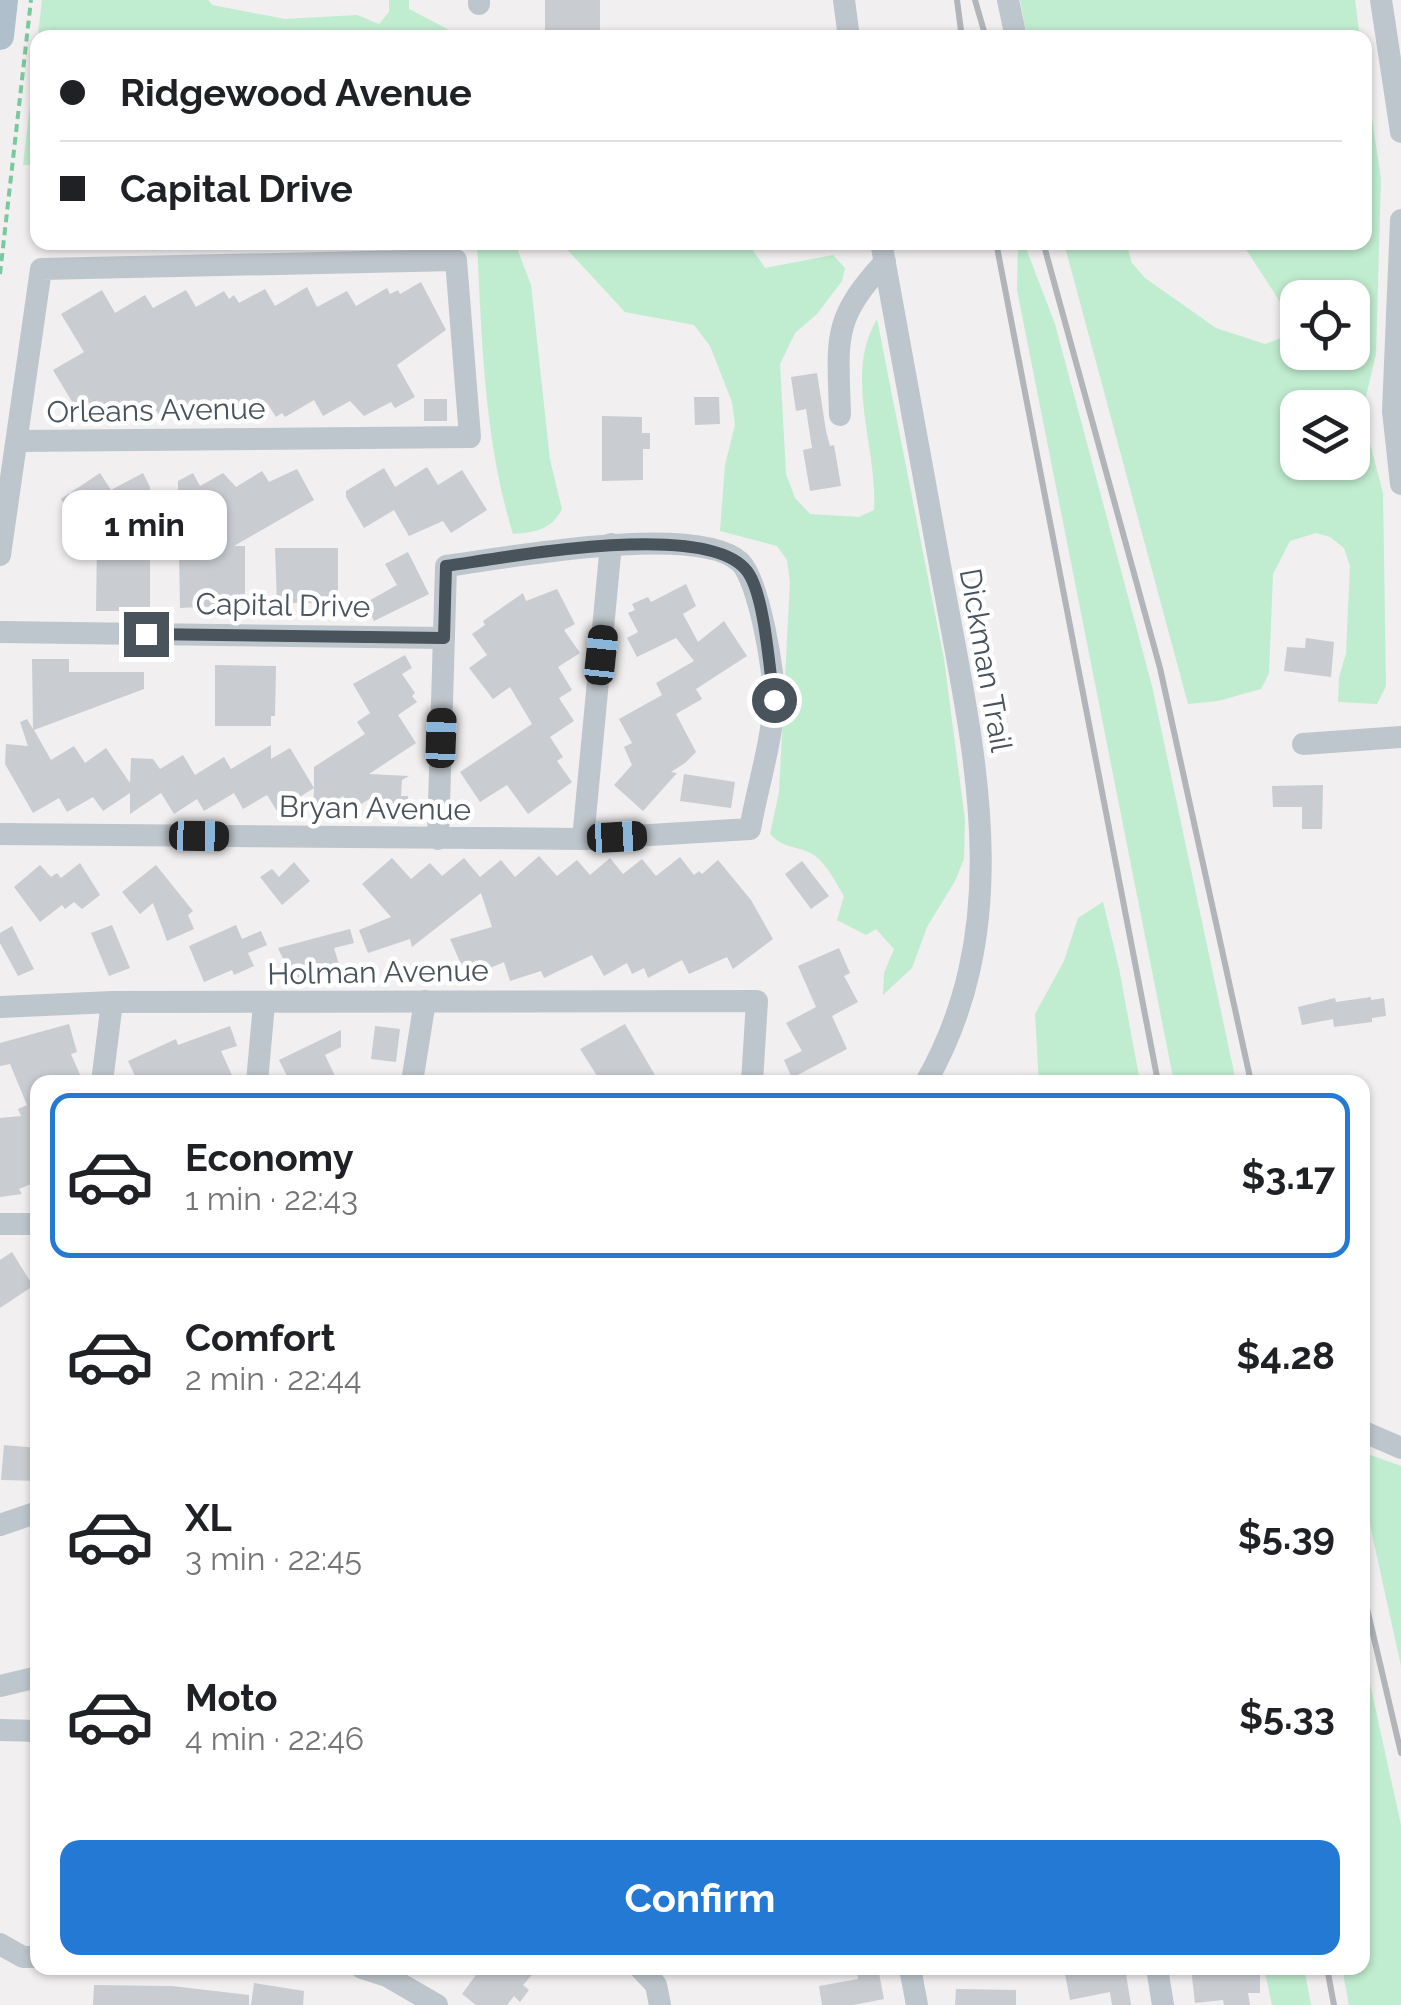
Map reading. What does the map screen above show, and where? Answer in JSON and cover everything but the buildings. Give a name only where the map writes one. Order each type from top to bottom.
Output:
[{"type":"main road","points":[[0,36],[4,0]]},
{"type":"street","points":[[844,0],[848,30]]},
{"type":"street","points":[[1008,0],[1014,30]]},
{"type":"street","points":[[1382,0],[1401,132]]},
{"type":"street","points":[[1401,220],[1393,411],[1401,484]]},
{"type":"street","points":[[840,414],[838,342],[845,313],[883,252]]},
{"type":"street","name":"Dickman Trail","points":[[883,252],[964,701],[982,829],[980,906],[974,943],[946,1041],[929,1075]]},
{"type":"street","name":"Orleans Avenue","points":[[456,260],[470,437],[18,441],[41,269],[456,260]]},
{"type":"street","points":[[0,553],[18,441]]},
{"type":"street","points":[[438,839],[446,566],[612,544],[583,839]]},
{"type":"street","name":"Bryan Avenue","points":[[0,834],[583,839],[750,829],[774,700],[758,592],[741,563],[714,550],[612,544]]},
{"type":"street","name":"Capital Drive","points":[[0,632],[444,638]]},
{"type":"street","points":[[1303,744],[1401,736]]},
{"type":"street","points":[[413,1075],[425,1001]]},
{"type":"street","name":"Holman Avenue","points":[[0,1007],[112,1002],[757,1001],[752,1075]]},
{"type":"street","points":[[103,1075],[112,1002]]},
{"type":"street","points":[[258,1075],[264,1004]]},
{"type":"street","points":[[0,1224],[30,1224]]},
{"type":"street","points":[[1370,1434],[1401,1448]]},
{"type":"street","points":[[0,1525],[30,1515]]},
{"type":"street","points":[[0,1686],[30,1679]]},
{"type":"street","points":[[0,1730],[30,1731]]},
{"type":"street","points":[[0,1944],[30,1957]]},
{"type":"street","points":[[384,1975],[437,2005]]},
{"type":"street","points":[[646,1975],[656,1986],[660,2005]]},
{"type":"street","points":[[911,1975],[917,2005]]},
{"type":"street","points":[[1157,1975],[1163,2005]]},
{"type":"path","points":[[0,274],[30,0]]},
{"type":"green space","points":[[42,0],[208,0],[212,5],[285,19],[357,15],[379,24],[389,12],[389,0],[409,0],[409,9],[450,30],[39,30]]},
{"type":"green space","points":[[1020,0],[1355,0],[1359,30],[1026,30]]},
{"type":"green space","points":[[30,104],[30,165],[23,165]]},
{"type":"green space","points":[[1372,118],[1381,179],[1376,354],[1367,390],[1280,390],[1280,480],[1370,480],[1370,443],[1383,493],[1386,686],[1377,704],[1338,702],[1346,653],[1350,566],[1344,548],[1330,537],[1316,533],[1290,541],[1273,574],[1269,673],[1261,689],[1218,701],[1188,704],[1066,250],[1128,250],[1132,263],[1145,278],[1216,328],[1265,344],[1280,338],[1280,370],[1370,370],[1370,280],[1280,280],[1280,302],[1247,250],[1372,250]]},
{"type":"green space","points":[[477,250],[518,250],[531,285],[550,460],[562,509],[542,529],[513,534],[496,463]]},
{"type":"green space","points":[[567,250],[753,250],[765,268],[833,255],[845,268],[842,281],[817,314],[795,333],[780,364],[786,474],[795,498],[810,514],[859,517],[874,510],[862,388],[867,341],[877,319],[944,659],[965,820],[964,859],[955,881],[927,927],[912,968],[883,995],[884,973],[894,949],[876,929],[866,935],[837,920],[844,896],[827,868],[814,855],[781,843],[770,834],[779,792],[790,582],[787,560],[777,546],[720,531],[725,465],[735,425],[732,402],[710,346],[694,325],[625,312]]},
{"type":"green space","points":[[1018,250],[1027,250],[1055,324],[1152,686],[1235,1075],[1173,1075],[1017,290]]},
{"type":"green space","points":[[1103,902],[1139,1075],[1039,1075],[1035,1014],[1064,961],[1078,918]]},
{"type":"green space","points":[[1370,1455],[1401,1466],[1401,1666],[1370,1525]]},
{"type":"green space","points":[[1370,1684],[1401,1825],[1401,2005],[1349,2005],[1343,1975],[1370,1975]]},
{"type":"green space","points":[[1266,1975],[1305,1975],[1311,2005],[1272,2005]]},
{"type":"railway","points":[[957,0],[961,30]]},
{"type":"railway","points":[[975,0],[984,30]]},
{"type":"railway","points":[[998,250],[1157,1075]]},
{"type":"railway","points":[[1045,250],[1160,668],[1249,1075]]},
{"type":"railway","points":[[1370,1621],[1401,1753]]},
{"type":"railway","points":[[1328,1975],[1334,2005]]},
{"type":"route","points":[[146,634],[444,638],[446,566],[612,544],[698,547],[732,556],[750,575],[758,592],[774,700]]}]
